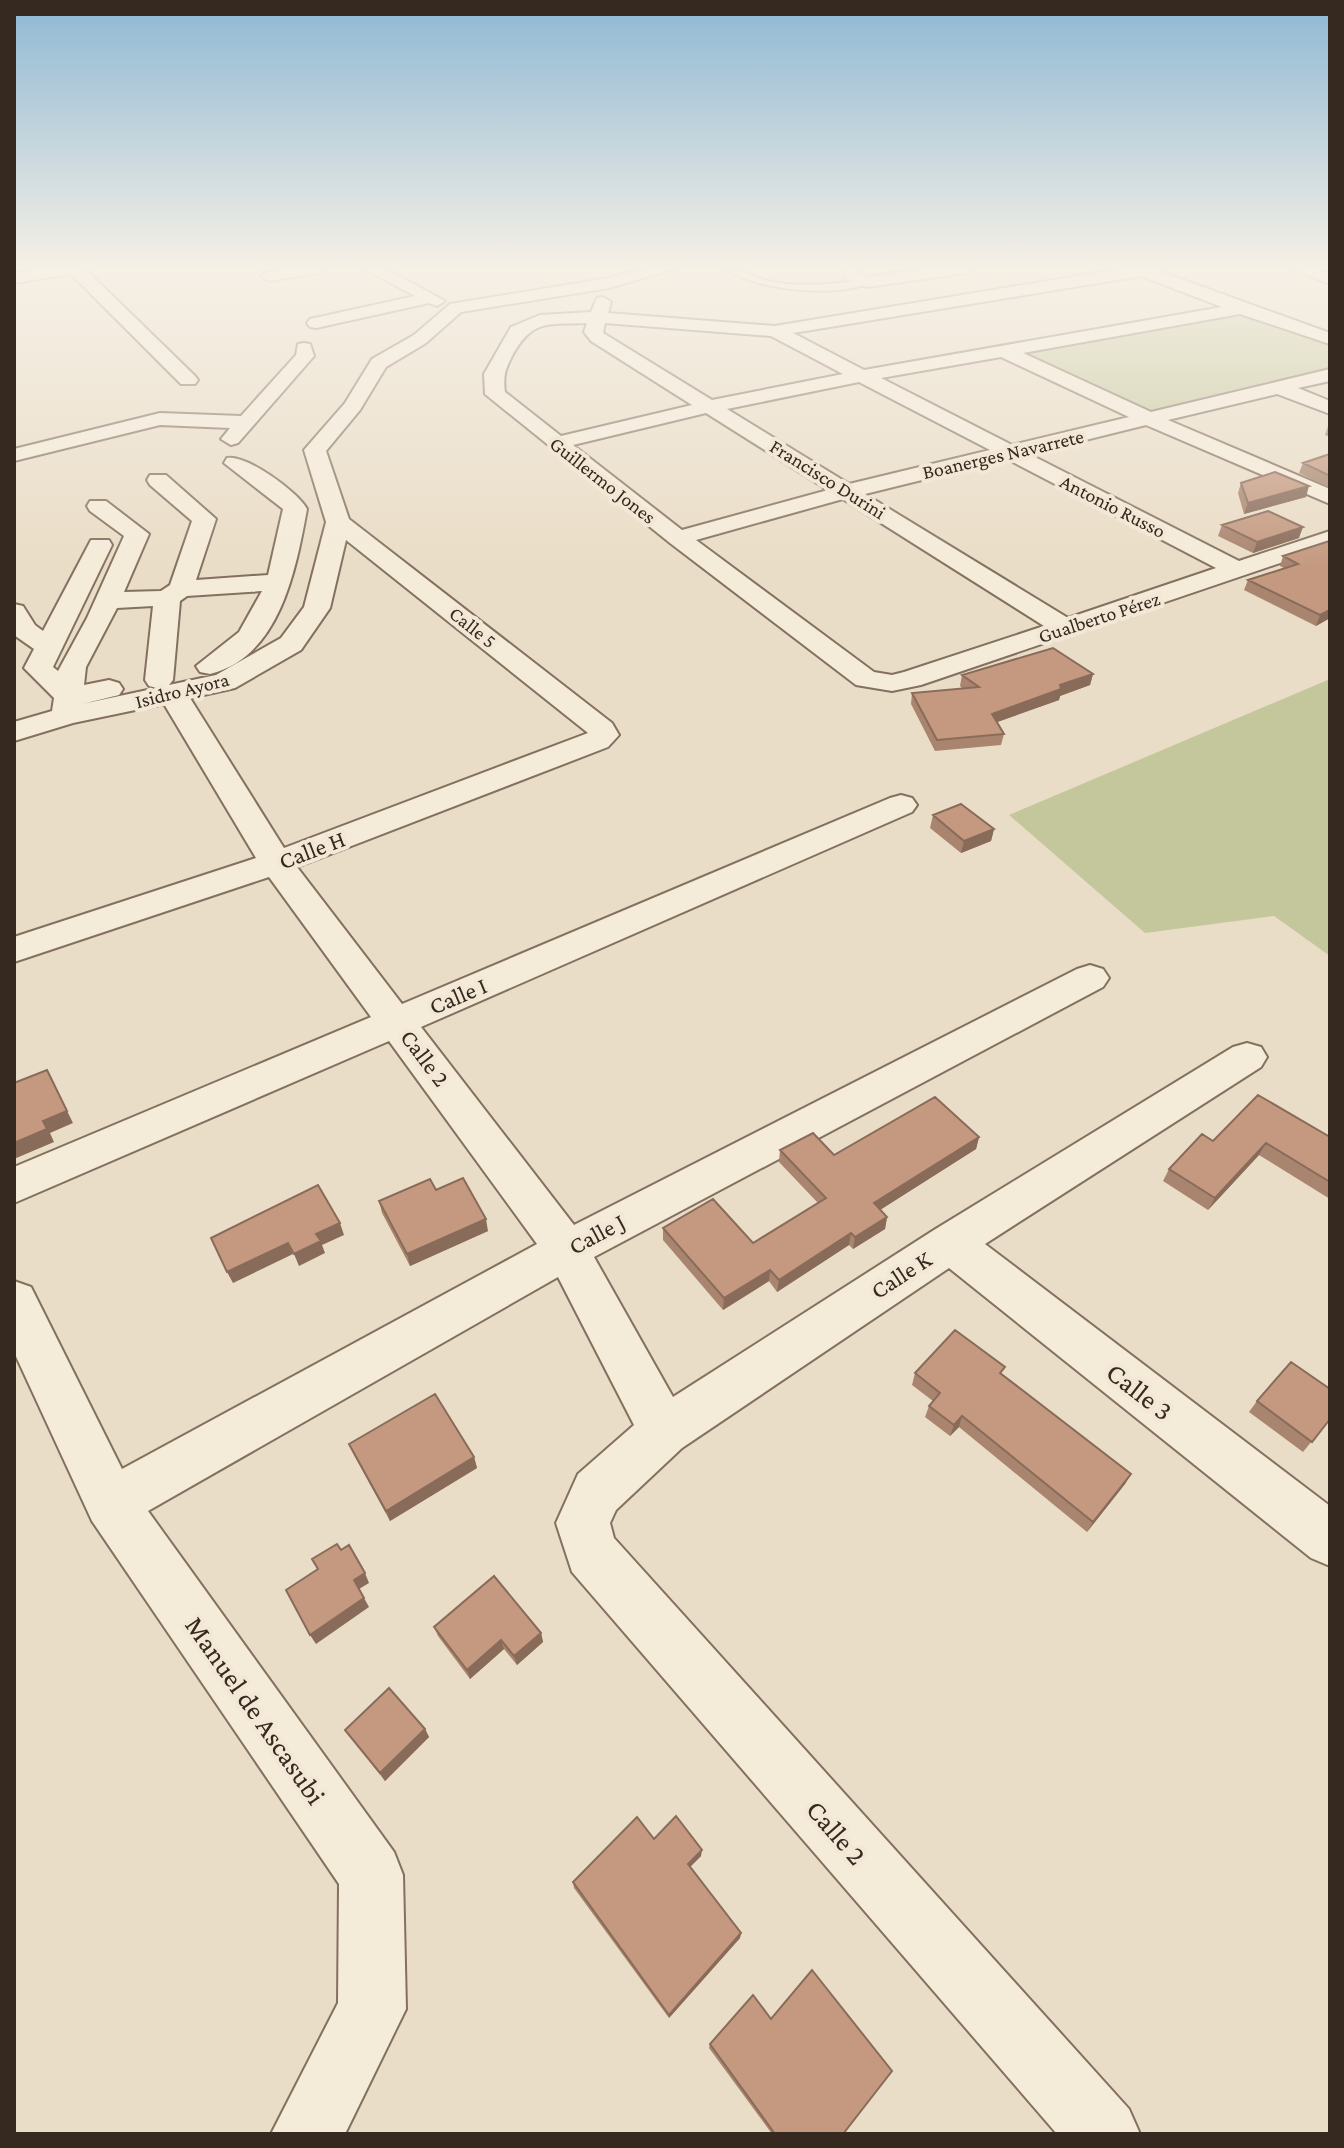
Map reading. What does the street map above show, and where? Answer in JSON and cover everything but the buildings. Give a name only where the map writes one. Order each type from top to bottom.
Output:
[{"type":"street","points":[[176,368],[188,380]]},
{"type":"street","points":[[237,441],[295,368]]},
{"type":"street","points":[[338,522],[315,450],[353,406],[376,368]]},
{"type":"street","name":"Guillermo Jones","points":[[496,368],[493,374],[495,394],[678,538],[866,679]]},
{"type":"street","name":"Francisco Durini","points":[[649,368],[1066,628]]},
{"type":"street","name":"Antonio Russo","points":[[846,368],[1238,570]]},
{"type":"street","points":[[556,443],[711,406],[908,368]]},
{"type":"street","points":[[1041,368],[1330,497]]},
{"type":"street","name":"Boanerges Navarrete","points":[[678,538],[848,491],[1330,375]]},
{"type":"street","points":[[1280,388],[1330,408]]},
{"type":"street","points":[[14,455],[160,419],[237,441],[294,506],[277,582],[261,624],[242,647],[166,687],[67,706],[14,732]]},
{"type":"street","points":[[158,480],[204,519],[174,594],[166,687]]},
{"type":"street","points":[[67,706],[72,667],[100,618],[137,534],[98,506]]},
{"type":"street","name":"Isidro Ayora","points":[[166,687],[225,682],[291,644],[317,608],[338,522]]},
{"type":"street","name":"Calle 5","points":[[338,522],[602,729],[604,735]]},
{"type":"street","name":"Gualberto Pérez","points":[[866,679],[892,683],[911,679],[1330,538]]},
{"type":"street","points":[[67,706],[38,668],[100,545]]},
{"type":"street","points":[[106,601],[277,582]]},
{"type":"street","points":[[14,612],[24,630],[47,646]]},
{"type":"street","name":"Calle 2","points":[[166,687],[276,863],[398,1021],[567,1250],[664,1431]]},
{"type":"street","name":"Calle H","points":[[14,950],[276,863],[597,741],[604,735]]},
{"type":"street","name":"Calle I","points":[[14,1186],[901,805]]},
{"type":"street","name":"Calle J","points":[[111,1503],[567,1250],[1090,978]]},
{"type":"street","name":"Calle K","points":[[583,1523],[597,1492],[664,1431],[950,1243],[1247,1057]]},
{"type":"street","name":"Calle 3","points":[[950,1243],[1330,1539]]},
{"type":"street","name":"Manuel de Ascasubi","points":[[14,1301],[111,1503],[371,1875],[372,2009],[307,2134]]},
{"type":"street","name":"Calle 2","points":[[583,1523],[591,1553],[1104,2134]]},
{"type":"green space","points":[[1041,368],[1330,368],[1330,371],[1149,419]]},
{"type":"green space","points":[[1330,679],[1330,956],[1274,916],[1145,933],[1009,815]]}]
